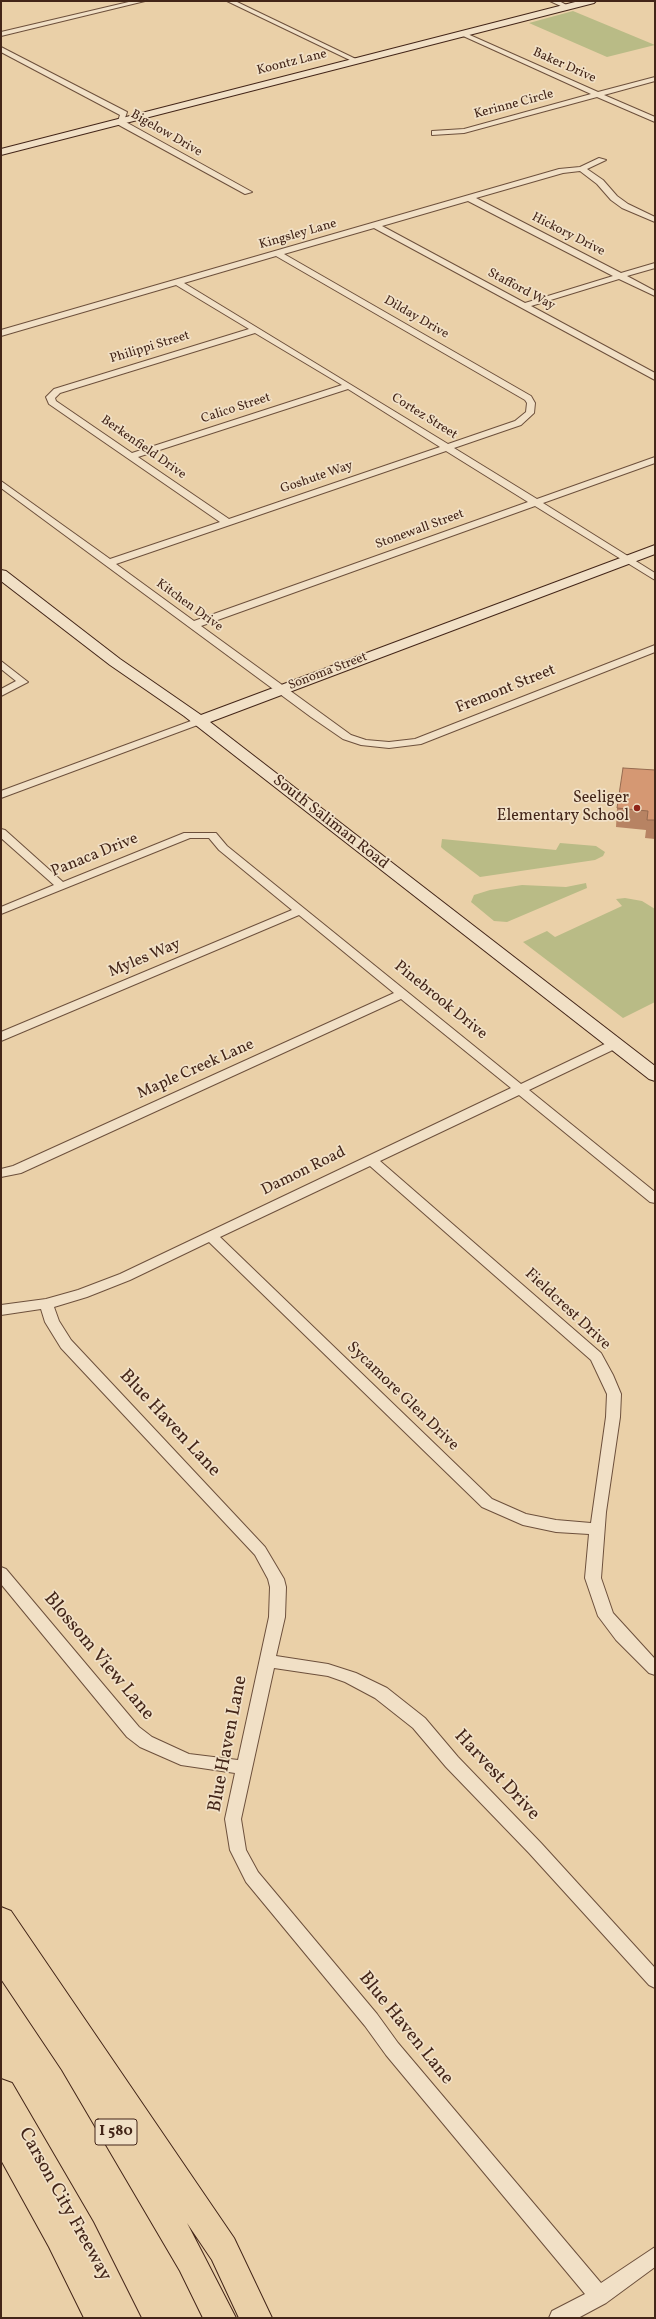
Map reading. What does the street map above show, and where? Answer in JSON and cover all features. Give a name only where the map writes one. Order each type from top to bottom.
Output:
[{"type":"highway","points":[[1,1920],[223,2249],[256,2318]]},
{"type":"highway","name":"I 580","points":[[1,1954],[73,2060],[191,2260],[220,2318]]},
{"type":"highway","name":"Carson City Freeway","points":[[1,2092],[82,2233],[125,2318]]},
{"type":"highway","points":[[1,2130],[60,2236],[101,2318]]},
{"type":"street","points":[[1,34],[142,1]]},
{"type":"street","points":[[230,1],[356,61]]},
{"type":"street","points":[[553,1],[567,7]]},
{"type":"street","name":"Koontz Lane","points":[[1,152],[590,1]]},
{"type":"street","name":"Baker Drive","points":[[464,34],[655,120]]},
{"type":"street","name":"Bigelow Drive","points":[[1,49],[124,114],[120,122],[248,192]]},
{"type":"street","name":"Kerinne Circle","points":[[435,133],[464,130],[653,79]]},
{"type":"street","name":"Kingsley Lane","points":[[1,333],[562,171],[581,170],[602,160]]},
{"type":"street","points":[[581,170],[600,182],[614,198],[625,206],[655,220]]},
{"type":"street","name":"Hickory Drive","points":[[469,198],[655,294]]},
{"type":"street","name":"Stafford Way","points":[[375,225],[655,376]]},
{"type":"street","name":"Dilday Drive","points":[[277,254],[528,398],[531,403],[530,413]]},
{"type":"street","points":[[524,306],[655,264]]},
{"type":"street","name":"Cortez Street","points":[[177,282],[349,386],[655,577]]},
{"type":"street","name":"Philippi Street","points":[[53,393],[256,330]]},
{"type":"street","name":"Calico Street","points":[[131,456],[349,386]]},
{"type":"street","name":"Berkenfield Drive","points":[[53,393],[50,396],[52,402],[227,522]]},
{"type":"street","name":"Goshute Way","points":[[110,563],[518,423],[530,413]]},
{"type":"street","name":"Stonewall Street","points":[[194,625],[655,460]]},
{"type":"street","name":"Kitchen Drive","points":[[1,484],[347,737],[365,743]]},
{"type":"street","name":"Sonoma Street","points":[[1,795],[655,549]]},
{"type":"street","name":"South Saliman Road","points":[[1,574],[115,662],[199,721],[655,1075]]},
{"type":"street","name":"Fremont Street","points":[[365,743],[389,745],[417,742],[655,648]]},
{"type":"street","points":[[1,664],[24,682],[1,693]]},
{"type":"street","points":[[1,832],[62,886]]},
{"type":"street","name":"Panaca Drive","points":[[1,911],[188,835],[202,834]]},
{"type":"street","name":"Pinebrook Drive","points":[[202,834],[212,834],[223,848],[655,1199]]},
{"type":"street","name":"Myles Way","points":[[1,1037],[301,910]]},
{"type":"street","name":"Maple Creek Lane","points":[[1,1173],[16,1170],[376,1007],[403,993]]},
{"type":"street","name":"Damon Road","points":[[1,1310],[46,1304],[82,1294],[125,1278],[370,1159],[615,1044]]},
{"type":"street","name":"Fieldcrest Drive","points":[[370,1159],[596,1357],[614,1394],[613,1417],[597,1529],[593,1578],[606,1616],[622,1636],[655,1669]]},
{"type":"street","name":"Sycamore Glen Drive","points":[[211,1236],[487,1503],[523,1519],[556,1526],[597,1529]]},
{"type":"street","name":"Blue Haven Lane","points":[[46,1304],[52,1322],[66,1344],[260,1551],[278,1587],[277,1617],[233,1819],[238,1850],[252,1877],[371,2020],[392,2049],[599,2296]]},
{"type":"street","name":"Blossom View Lane","points":[[1,1573],[132,1732],[146,1742],[187,1760],[245,1768]]},
{"type":"street","name":"Harvest Drive","points":[[268,1661],[328,1670],[350,1677],[381,1693],[419,1723],[452,1762],[535,1848],[655,1980]]},
{"type":"street","points":[[560,2318],[599,2296],[655,2256]]},
{"type":"green space","points":[[573,11],[655,45],[607,57],[529,23]]},
{"type":"green space","points":[[442,839],[556,850],[560,843],[596,846],[605,852],[603,856],[595,860],[480,877],[441,847]]},
{"type":"green space","points":[[586,883],[587,888],[507,922],[494,921],[471,902],[474,895],[490,890],[522,885],[566,887]]},
{"type":"green space","points":[[625,898],[642,901],[655,909],[655,1002],[623,1018],[523,942],[547,931],[555,937],[622,906],[616,899]]},
{"type":"building","points":[[623,768],[655,770],[655,820],[647,820],[648,811],[617,808]]},
{"type":"place","name":"Seeliger Elementary School","points":[[637,808]]}]
